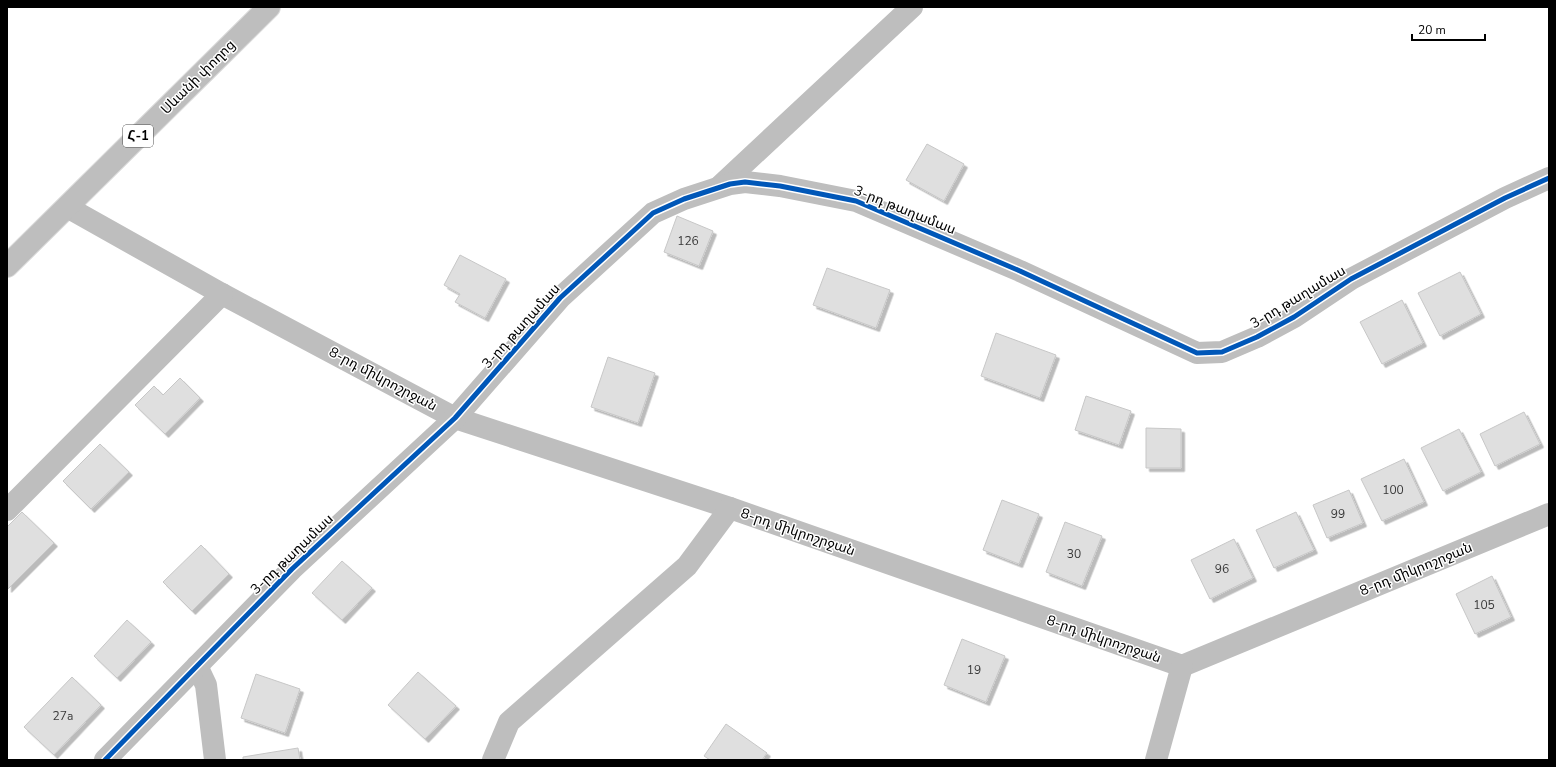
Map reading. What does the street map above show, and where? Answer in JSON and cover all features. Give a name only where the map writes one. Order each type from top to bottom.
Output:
[{"type":"street","name":"Սևանի փողոց","points":[[7,266],[269,7]]},
{"type":"street","points":[[719,188],[912,7]]},
{"type":"street","name":"3-րդ թաղամաս","points":[[105,760],[292,569],[456,418],[560,298],[637,227],[665,206],[719,188],[745,182],[765,184],[856,201],[1020,271],[1197,353],[1222,352],[1257,337],[1294,317],[1351,279],[1505,198],[1549,178]]},
{"type":"street","name":"8-րդ միկրոշրջան","points":[[67,207],[222,294],[456,418],[730,508],[1182,666],[1549,514]]},
{"type":"street","points":[[7,510],[222,294]]},
{"type":"street","points":[[493,760],[509,722],[687,566],[730,508]]},
{"type":"street","points":[[197,666],[206,685],[215,760]]},
{"type":"street","points":[[1156,760],[1182,666]]},
{"type":"building","points":[[927,144],[964,164],[944,201],[906,180]]},
{"type":"building","points":[[677,216],[713,231],[699,266],[664,252]]},
{"type":"building","points":[[460,255],[506,279],[485,318],[455,302],[460,294],[444,285]]},
{"type":"building","points":[[827,268],[890,290],[876,328],[813,305]]},
{"type":"building","points":[[1460,272],[1481,314],[1440,336],[1418,293]]},
{"type":"building","points":[[1402,300],[1423,343],[1382,364],[1360,322]]},
{"type":"building","points":[[996,333],[1056,355],[1040,398],[981,376]]},
{"type":"building","points":[[608,357],[655,373],[638,423],[591,407]]},
{"type":"building","points":[[180,378],[200,398],[165,434],[135,405],[154,386],[163,395]]},
{"type":"building","points":[[1086,396],[1131,411],[1119,445],[1075,430]]},
{"type":"building","points":[[1524,412],[1540,444],[1495,466],[1480,434]]},
{"type":"building","points":[[1146,428],[1181,429],[1181,468],[1146,468]]},
{"type":"building","points":[[1459,429],[1481,472],[1443,491],[1421,448]]},
{"type":"building","points":[[100,444],[129,472],[91,509],[63,481]]},
{"type":"building","points":[[1404,459],[1424,502],[1382,521],[1361,479]]},
{"type":"building","points":[[1349,490],[1363,523],[1327,538],[1313,505]]},
{"type":"building","points":[[1002,500],[1039,514],[1019,564],[983,550]]},
{"type":"building","points":[[22,512],[54,543],[8,589],[7,527]]},
{"type":"building","points":[[1296,512],[1314,550],[1274,568],[1256,530]]},
{"type":"building","points":[[1065,522],[1102,536],[1082,586],[1046,572]]},
{"type":"building","points":[[1234,539],[1253,578],[1210,599],[1191,560]]},
{"type":"building","points":[[201,545],[229,574],[192,611],[163,582]]},
{"type":"building","points":[[342,561],[372,588],[342,620],[312,593]]},
{"type":"building","points":[[1492,576],[1511,617],[1475,634],[1456,594]]},
{"type":"building","points":[[127,620],[151,642],[117,678],[94,656]]},
{"type":"building","points":[[962,639],[1005,656],[986,702],[944,685]]},
{"type":"building","points":[[418,672],[456,706],[425,739],[388,705]]},
{"type":"building","points":[[256,674],[300,689],[285,733],[241,718]]},
{"type":"building","points":[[72,677],[101,705],[54,755],[24,727]]},
{"type":"building","points":[[726,724],[767,753],[762,760],[710,760],[704,756]]},
{"type":"building","points":[[298,748],[300,760],[243,760],[243,757]]},
{"type":"cycle path","points":[[105,760],[292,569],[455,418],[560,298],[653,213],[684,199],[730,184],[745,182],[780,186],[856,201],[1020,271],[1197,353],[1222,352],[1257,337],[1294,317],[1351,279],[1505,198],[1549,178]]}]
